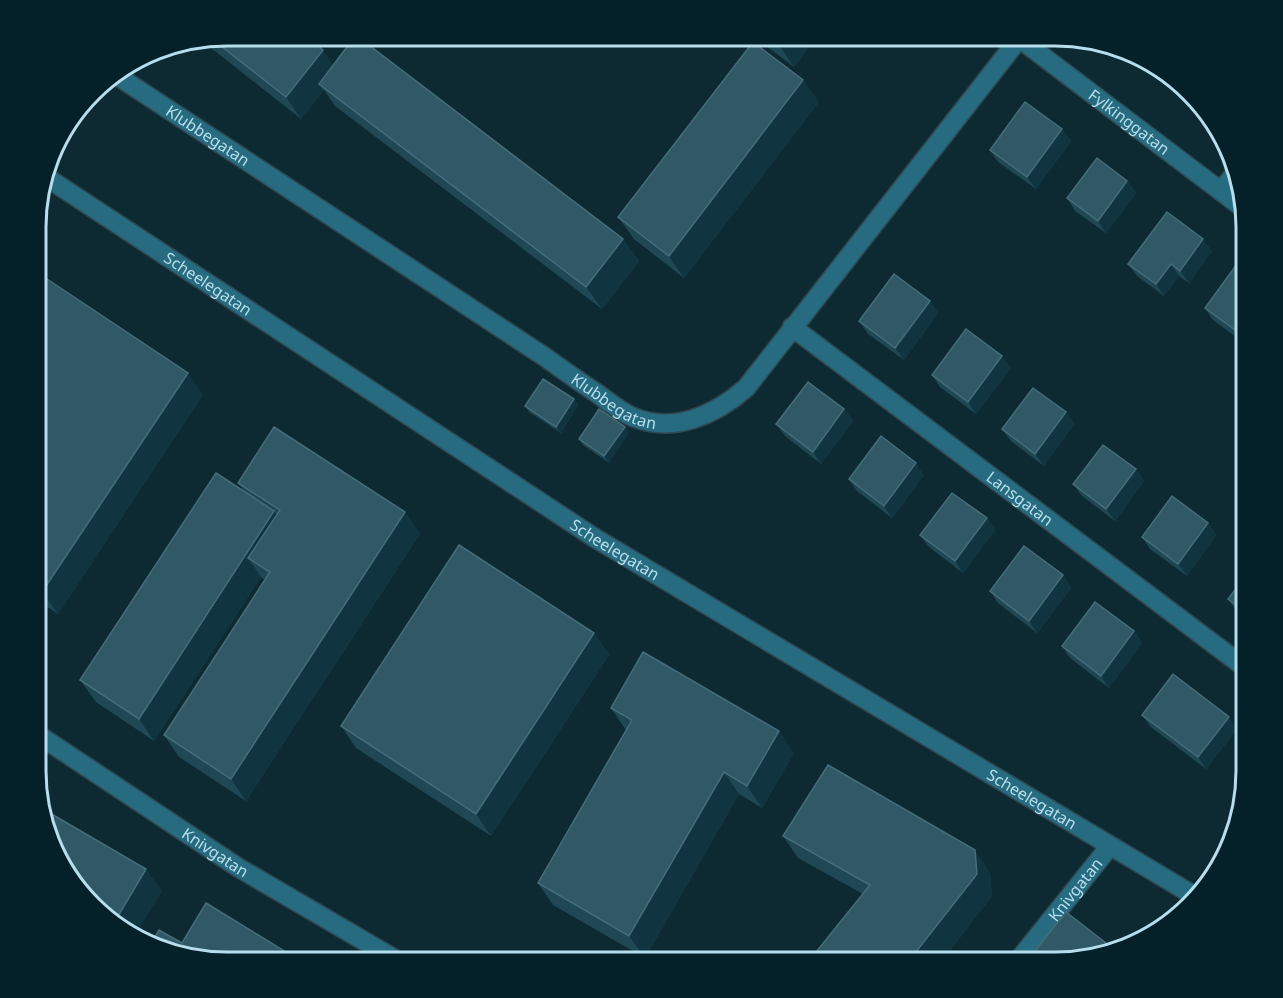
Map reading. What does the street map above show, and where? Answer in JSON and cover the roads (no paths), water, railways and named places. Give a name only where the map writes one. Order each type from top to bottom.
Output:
[{"type":"street","name":"Klubbegatan","points":[[123,80],[633,417],[654,422],[682,423],[703,417],[727,405],[746,388],[1011,47]]},
{"type":"street","name":"Fylkinggatan","points":[[1032,47],[1235,201]]},
{"type":"street","points":[[1221,191],[1230,180]]},
{"type":"street","name":"Scheelegatan","points":[[53,181],[595,538],[1189,893]]},
{"type":"street","name":"Lansgatan","points":[[792,327],[1236,661]]},
{"type":"street","name":"Knivgatan","points":[[47,741],[239,867],[382,951]]},
{"type":"street","name":"Knivgatan","points":[[1025,952],[1110,846]]}]
